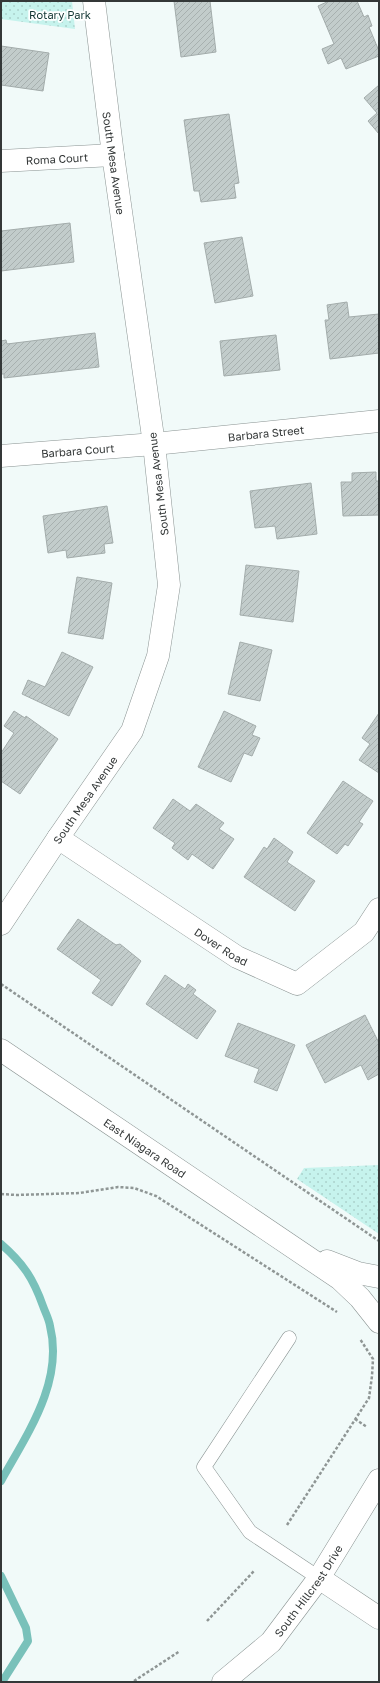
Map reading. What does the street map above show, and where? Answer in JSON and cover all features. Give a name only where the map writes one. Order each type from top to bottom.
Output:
[{"type":"street","name":"South Mesa Avenue","points":[[1,924],[132,731],[158,656],[169,585],[154,444],[112,155],[94,1]]},
{"type":"street","name":"Roma Court","points":[[1,160],[112,155]]},
{"type":"street","name":"Barbara Street","points":[[154,444],[379,421]]},
{"type":"street","name":"Barbara Court","points":[[1,456],[154,444]]},
{"type":"street","name":"Dover Road","points":[[58,838],[237,957],[297,984],[364,932],[379,909]]},
{"type":"street","name":"East Niagara Road","points":[[1,1050],[340,1280],[360,1298],[379,1322]]},
{"type":"street","name":"East Niagara Road","points":[[289,1245],[344,1268],[379,1277]]},
{"type":"street","name":"South Hillcrest Drive","points":[[223,1682],[271,1642],[319,1578],[378,1479]]},
{"type":"street","points":[[319,1578],[379,1618]]},
{"type":"lane","points":[[289,1338],[204,1467],[250,1532],[319,1578]]},
{"type":"path","points":[[1,984],[379,1241]]},
{"type":"path","points":[[1,1194],[80,1193],[118,1186],[134,1188],[156,1196],[342,1315]]},
{"type":"path","points":[[287,1524],[369,1398],[372,1359],[356,1332]]},
{"type":"path","points":[[355,1419],[367,1427]]},
{"type":"path","points":[[207,1621],[254,1572]]},
{"type":"path","points":[[134,1681],[180,1651]]},
{"type":"green space","name":"Rotary Park","points":[[1,1],[72,1],[75,29],[1,19]]},
{"type":"green space","points":[[379,1165],[379,1234],[297,1179],[304,1168]]},
{"type":"building","points":[[174,1],[210,1],[216,52],[181,57]]},
{"type":"building","points":[[329,1],[357,1],[364,17],[368,15],[372,26],[369,27],[379,51],[379,56],[346,69],[341,58],[328,64],[322,49],[334,44],[318,6]]},
{"type":"building","points":[[1,46],[49,53],[43,91],[1,85]]},
{"type":"building","points":[[379,85],[379,134],[368,121],[377,113],[364,98]]},
{"type":"building","points":[[229,114],[239,183],[234,184],[236,198],[201,202],[199,191],[194,191],[184,120]]},
{"type":"building","points":[[70,223],[74,262],[1,271],[1,231]]},
{"type":"building","points":[[242,237],[253,296],[215,303],[204,243]]},
{"type":"building","points":[[347,302],[349,317],[379,314],[379,353],[330,359],[325,320],[329,320],[327,305]]},
{"type":"building","points":[[95,333],[99,367],[4,378],[4,374],[1,374],[1,341],[6,340],[7,344]]},
{"type":"building","points":[[276,335],[280,370],[224,376],[220,341]]},
{"type":"building","points":[[376,472],[376,481],[379,481],[379,515],[343,516],[341,482],[352,482],[352,473]]},
{"type":"building","points":[[311,483],[317,534],[277,539],[275,526],[255,528],[250,491]]},
{"type":"building","points":[[107,506],[113,543],[104,544],[105,553],[67,558],[66,550],[48,553],[43,516]]},
{"type":"building","points":[[246,565],[299,571],[293,622],[240,615]]},
{"type":"building","points":[[77,577],[112,583],[103,639],[68,633]]},
{"type":"building","points":[[240,642],[272,650],[260,701],[228,694]]},
{"type":"building","points":[[62,652],[93,667],[69,716],[22,694],[28,680],[45,687]]},
{"type":"building","points":[[14,711],[25,718],[26,716],[58,739],[20,794],[1,781],[1,753],[14,733],[4,726]]},
{"type":"building","points":[[224,711],[256,726],[252,735],[260,738],[252,756],[244,753],[231,782],[198,767]]},
{"type":"building","points":[[379,713],[379,773],[359,760],[370,744],[362,738]]},
{"type":"building","points":[[343,781],[373,801],[359,822],[363,824],[348,846],[345,844],[337,854],[307,833]]},
{"type":"building","points":[[173,799],[190,811],[196,804],[224,823],[219,829],[234,839],[213,869],[192,854],[188,860],[172,848],[175,843],[153,828]]},
{"type":"building","points":[[274,838],[293,852],[287,862],[315,881],[295,911],[244,877],[264,847],[267,849]]},
{"type":"building","points":[[78,919],[116,945],[120,944],[141,961],[112,1006],[92,993],[101,980],[57,949]]},
{"type":"building","points":[[165,975],[185,989],[188,984],[196,990],[193,994],[216,1011],[197,1039],[146,1004]]},
{"type":"building","points":[[365,1015],[379,1043],[379,1074],[368,1080],[361,1065],[325,1083],[306,1045]]},
{"type":"building","points":[[238,1023],[295,1045],[277,1091],[254,1082],[259,1069],[225,1056]]},
{"type":"waterway","points":[[1,1244],[15,1258],[31,1279],[49,1321],[53,1347],[52,1367],[48,1387],[32,1426],[1,1481]]},
{"type":"waterway","points":[[1,1576],[26,1628],[28,1641],[2,1682]]}]
